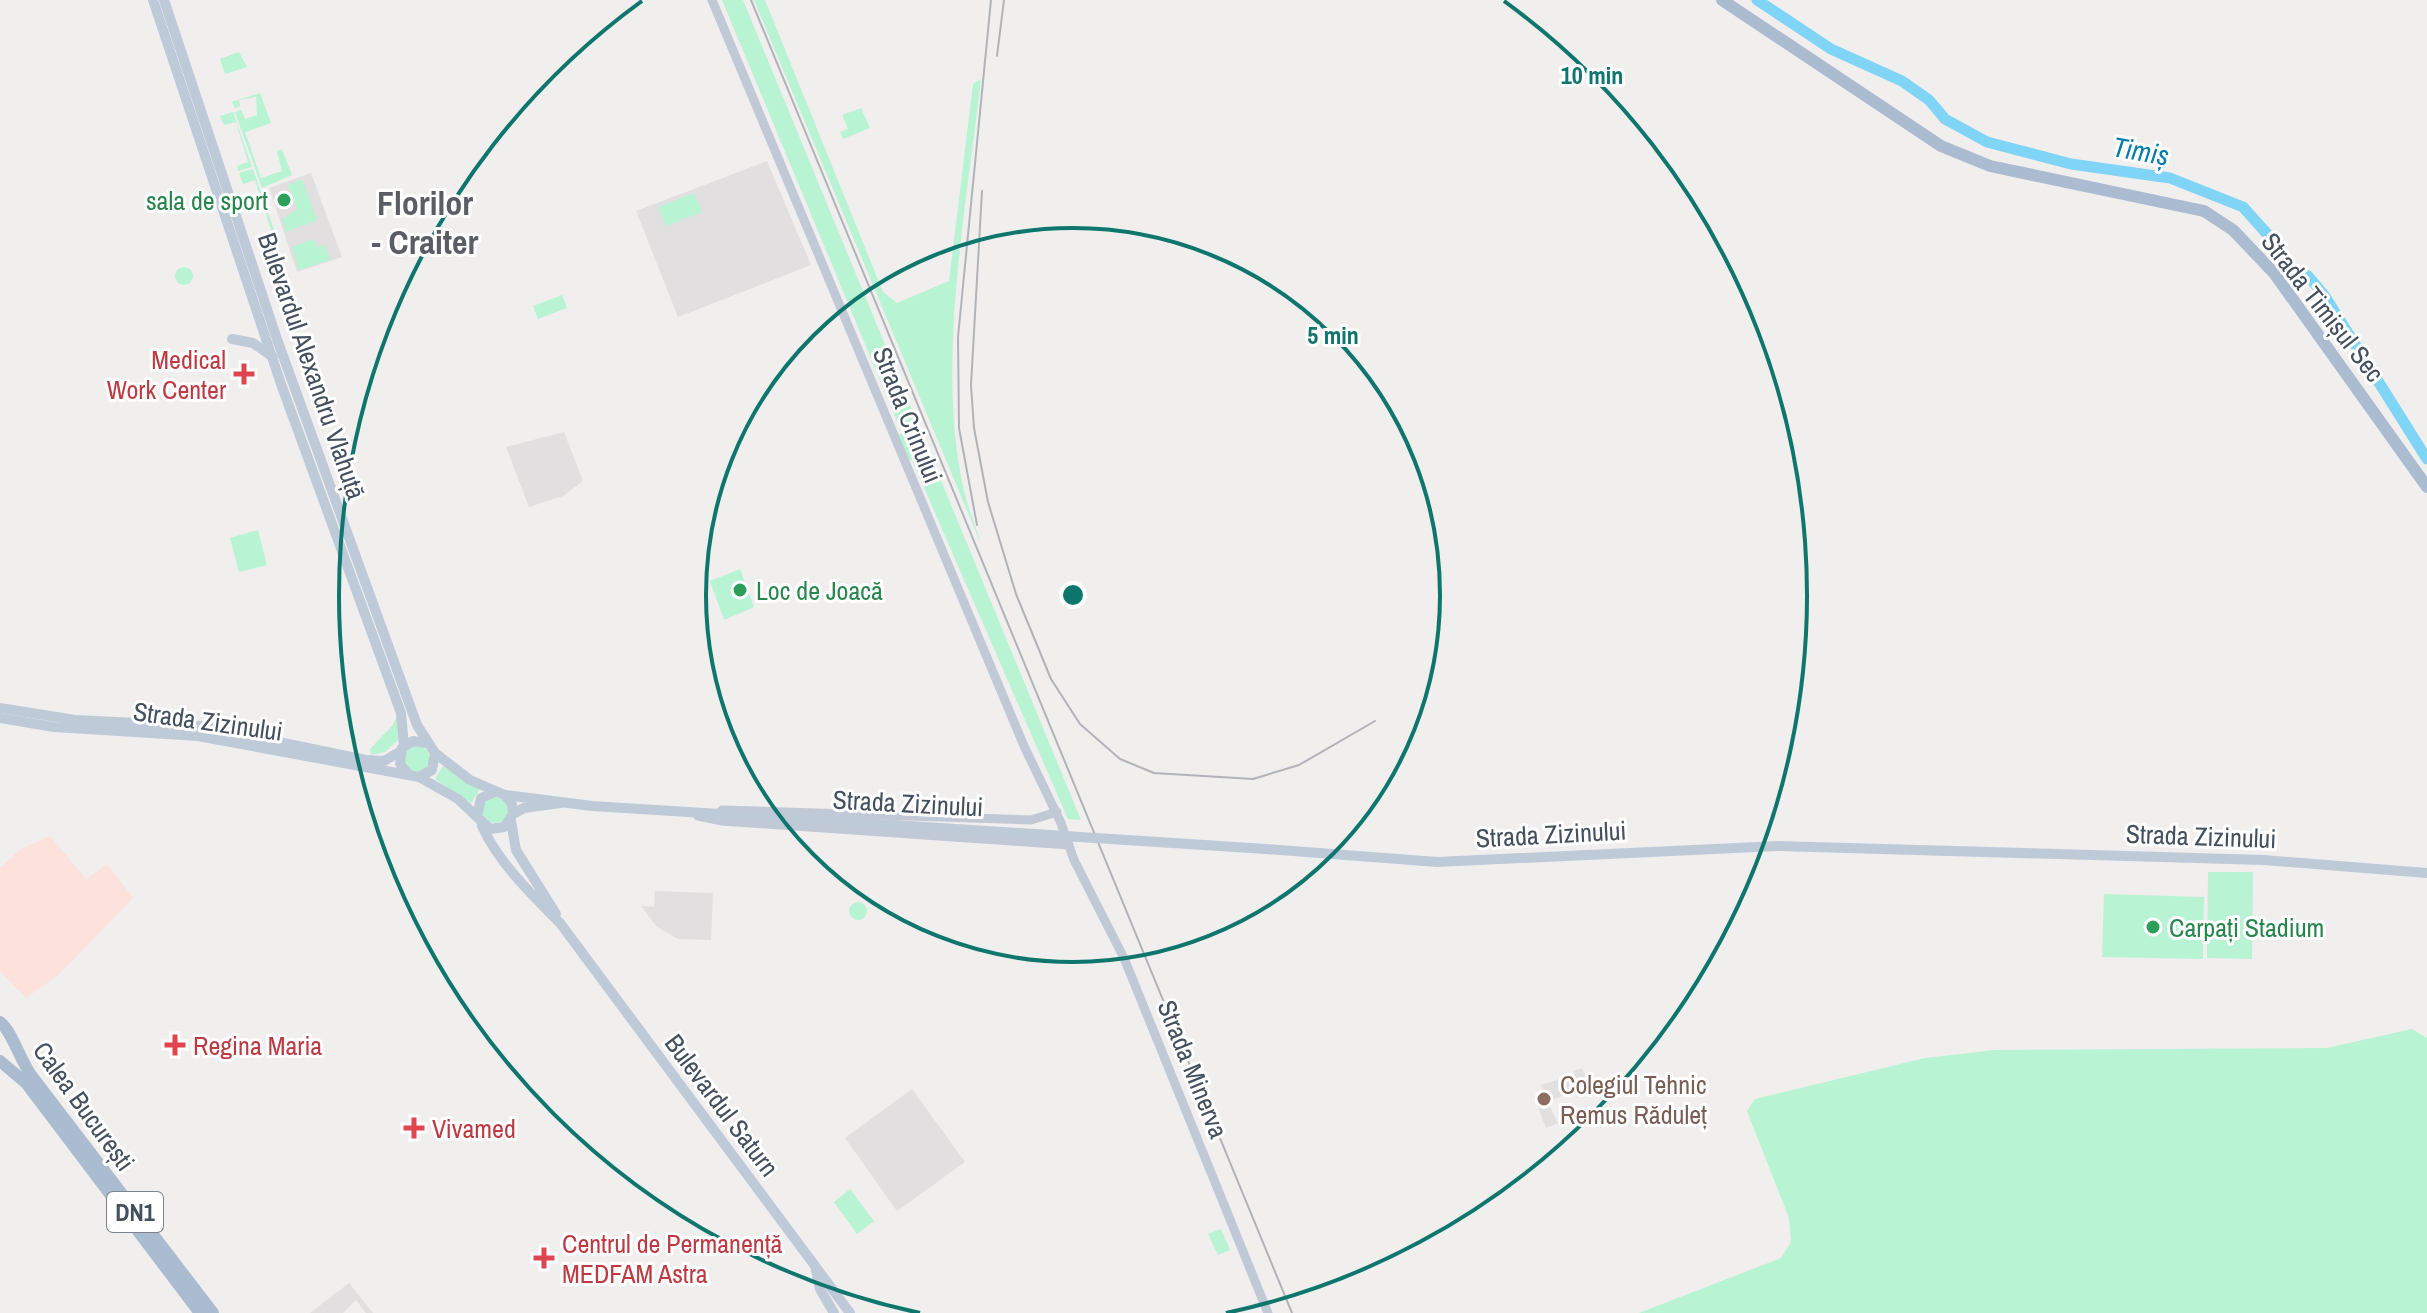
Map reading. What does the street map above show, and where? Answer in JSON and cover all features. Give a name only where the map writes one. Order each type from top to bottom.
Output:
[{"type":"main road","name":"Bulevardul Alexandru Vlahuță","points":[[153,0],[273,357],[401,713],[402,748]]},
{"type":"main road","name":"Bulevardul Alexandru Vlahuță","points":[[164,0],[293,384],[427,743]]},
{"type":"main road","name":"Strada Timișul Sec","points":[[1722,0],[1953,152],[2009,170],[2182,204],[2219,219],[2250,246],[2274,273],[2427,487]]},
{"type":"main road","points":[[232,339],[253,343],[273,357]]},
{"type":"main road","name":"Strada Zizinului","points":[[0,708],[75,720],[202,726],[366,760],[384,761],[402,748]]},
{"type":"main road","name":"Strada Zizinului","points":[[0,718],[54,727],[198,736],[414,776],[449,793],[480,821]]},
{"type":"main road","points":[[435,753],[432,770],[414,776],[400,764],[402,748],[413,741],[427,743],[462,776],[501,793],[512,804],[512,817],[495,829],[480,821],[481,798],[501,793]]},
{"type":"main road","name":"Strada Zizinului","points":[[501,793],[547,798],[562,803]]},
{"type":"main road","name":"Strada Zizinului","points":[[512,817],[524,808],[562,803],[1422,862],[1778,846],[2288,861],[2427,873]]},
{"type":"main road","name":"Bulevardul Saturn","points":[[512,817],[516,850],[560,923],[850,1313]]},
{"type":"main road","name":"Bulevardul Saturn","points":[[480,821],[491,843],[526,888],[560,923]]},
{"type":"main road","name":"DN1","points":[[0,1022],[8,1028],[10,1039]]},
{"type":"main road","points":[[0,1054],[10,1039]]},
{"type":"main road","name":"Calea București","points":[[10,1039],[31,1075],[213,1313]]},
{"type":"main road","name":"Calea București","points":[[0,1061],[26,1083],[200,1313]]},
{"type":"main road","points":[[816,1268],[820,1289],[834,1313]]},
{"type":"street","name":"Strada Crinului","points":[[712,0],[960,597],[1069,845]]},
{"type":"street","name":"Strada Zizinului","points":[[679,811],[1031,820],[1057,812]]},
{"type":"street","name":"Strada Zizinului","points":[[679,811],[722,821],[1069,845]]},
{"type":"street","name":"Strada Minerva","points":[[1069,845],[1124,958],[1268,1313]]},
{"type":"shaded area","points":[[767,161],[811,265],[678,317],[636,211]]},
{"type":"shaded area","points":[[311,173],[342,257],[297,272],[269,188]]},
{"type":"shaded area","points":[[564,432],[583,481],[563,496],[529,507],[506,447]]},
{"type":"shaded area","points":[[50,836],[86,879],[107,864],[133,898],[58,975],[26,998],[0,971],[0,868],[21,849]]},
{"type":"shaded area","points":[[655,891],[713,893],[711,940],[678,939],[657,927],[641,906],[654,907]]},
{"type":"shaded area","name":"Colegiul Tehnic Remus Răduleț","points":[[1582,1068],[1589,1085],[1547,1102],[1558,1123],[1546,1128],[1534,1097],[1544,1093],[1541,1085],[1575,1074],[1574,1071]]},
{"type":"shaded area","points":[[912,1089],[965,1162],[897,1211],[845,1138]]},
{"type":"shaded area","points":[[349,1283],[373,1313],[366,1313],[356,1300],[343,1313],[310,1313]]},
{"type":"green space","points":[[722,0],[743,0],[1081,820],[1068,819],[912,460],[906,462],[896,437],[902,433]]},
{"type":"green space","points":[[754,0],[765,0],[883,292],[897,303],[949,281],[973,84],[981,79],[957,283],[952,388],[955,438],[963,486],[981,544]]},
{"type":"green space","points":[[239,52],[247,67],[225,74],[220,59]]},
{"type":"green space","points":[[260,93],[271,123],[245,132],[261,178],[282,171],[277,151],[282,149],[292,175],[262,188],[235,112],[241,110],[245,119],[257,115],[256,97],[239,100],[240,106],[235,108],[232,102]]},
{"type":"green space","points":[[861,108],[870,128],[843,139],[840,132],[848,129],[842,115]]},
{"type":"green space","points":[[233,112],[252,167],[238,171],[237,166],[248,162],[236,122],[224,125],[220,116]]},
{"type":"green space","points":[[253,169],[279,244],[276,245],[255,180],[243,184],[239,173]]},
{"type":"green space","points":[[302,179],[317,220],[286,232],[282,220],[297,209],[288,185]]},
{"type":"green space","points":[[694,193],[702,212],[666,226],[658,207]]},
{"type":"green space","points":[[314,239],[317,247],[325,245],[330,260],[299,270],[292,247]]},
{"type":"green space","points":[[184,267],[193,276],[184,285],[175,276]]},
{"type":"green space","points":[[562,295],[567,308],[538,319],[533,306]]},
{"type":"green space","points":[[258,530],[267,565],[239,572],[230,538]]},
{"type":"green space","points":[[740,569],[754,607],[724,620],[710,581]]},
{"type":"green space","points":[[397,716],[398,740],[385,752],[371,755],[370,749],[392,726]]},
{"type":"green space","points":[[417,746],[426,750],[430,759],[426,768],[417,772],[408,768],[404,759],[408,750]]},
{"type":"green space","points":[[443,766],[480,789],[471,803],[435,779]]},
{"type":"green space","points":[[495,797],[504,801],[508,810],[504,819],[495,823],[486,819],[482,810],[486,801]]},
{"type":"green space","points":[[2208,872],[2253,872],[2252,959],[2207,958]]},
{"type":"green space","name":"Carpați Stadium","points":[[2104,894],[2204,897],[2203,959],[2102,957]]},
{"type":"green space","points":[[858,902],[867,911],[858,920],[849,911]]},
{"type":"green space","points":[[2412,1029],[2427,1038],[2427,1313],[1639,1313],[1781,1258],[1791,1242],[1789,1218],[1747,1111],[1755,1099],[1925,1058],[1995,1050],[2327,1048]]},
{"type":"green space","points":[[850,1189],[874,1221],[857,1234],[834,1202]]},
{"type":"green space","points":[[1221,1229],[1230,1250],[1218,1255],[1208,1234]]},
{"type":"waterway","name":"Timiș","points":[[1757,0],[1831,49],[1902,81],[1929,100],[1945,119],[1987,142],[2071,164],[2170,178],[2243,207],[2269,236],[2290,267],[2308,276],[2324,295],[2427,459]]},
{"type":"railway","points":[[751,0],[1292,1313]]},
{"type":"railway","points":[[977,525],[959,428],[958,337],[991,0]]},
{"type":"railway","points":[[997,56],[1004,0]]},
{"type":"railway","points":[[982,191],[971,385],[974,428],[988,502],[1016,594],[1051,679],[1080,724],[1120,759],[1154,773],[1253,779],[1299,765],[1375,721]]},
{"type":"place","name":"sala de sport","points":[[284,200]]},
{"type":"place","name":"Medical Work Center","points":[[244,374]]},
{"type":"place","name":"Loc de Joacă","points":[[740,590]]},
{"type":"place","name":"Carpați Stadium","points":[[2153,927]]},
{"type":"place","name":"Regina Maria","points":[[175,1045]]},
{"type":"place","name":"Colegiul Tehnic Remus Răduleț","points":[[1544,1099]]},
{"type":"place","name":"Vivamed","points":[[414,1128]]},
{"type":"place","name":"Centrul de Permanență MEDFAM Astra","points":[[544,1258]]},
{"type":"district","name":"Florilor - Craiter","points":[[425,222]]}]
